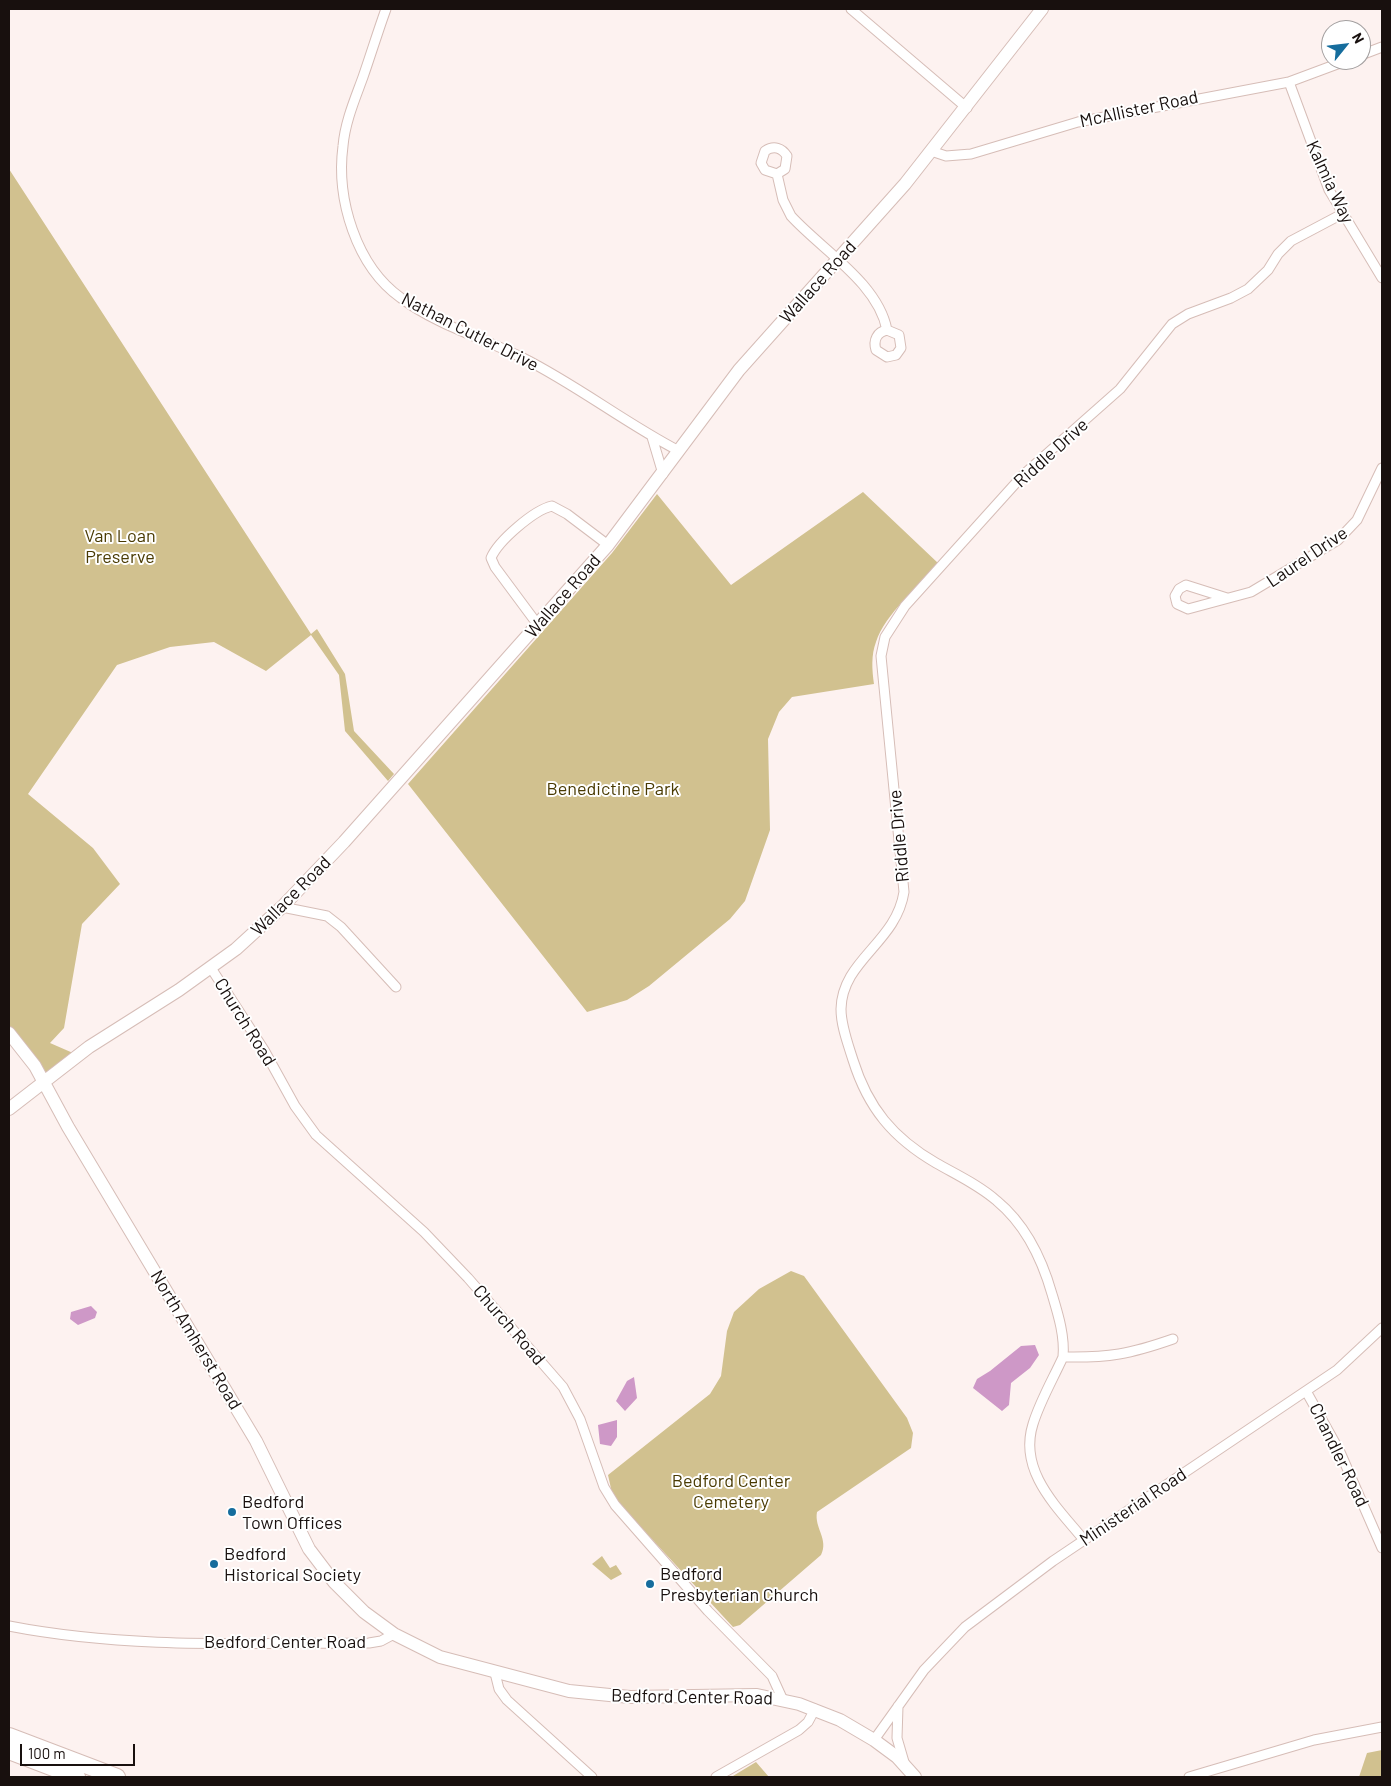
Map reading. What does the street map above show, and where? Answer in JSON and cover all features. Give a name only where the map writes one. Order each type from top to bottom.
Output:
[{"type":"highway","points":[[9,1736],[117,1777]]},
{"type":"highway","points":[[9,1751],[77,1777]]},
{"type":"street","name":"Nathan Cutler Drive","points":[[386,9],[354,103],[342,146],[343,182],[349,217],[357,242],[370,266],[394,293],[416,309],[538,366],[652,437],[679,451]]},
{"type":"street","points":[[850,9],[967,108]]},
{"type":"street","name":"Wallace Road","points":[[9,1109],[44,1084],[89,1047],[211,968],[282,907],[344,842],[608,545],[739,370],[905,184],[967,108],[1042,9]]},
{"type":"street","name":"McAllister Road","points":[[931,151],[946,156],[971,154],[1078,122],[1289,82],[1321,70]]},
{"type":"street","name":"Kalmia Way","points":[[1289,82],[1329,190],[1382,278]]},
{"type":"street","points":[[777,174],[783,200],[791,216],[875,298],[883,314],[887,330]]},
{"type":"street","name":"Riddle Drive","points":[[1084,1540],[1038,1482],[1031,1459],[1030,1440],[1033,1422],[1063,1357],[1063,1337],[1050,1285],[1036,1252],[1022,1228],[998,1202],[969,1181],[923,1155],[887,1125],[866,1096],[845,1036],[841,1009],[847,983],[856,967],[891,927],[900,910],[904,892],[894,772],[882,674],[882,647],[889,629],[905,606],[1017,481],[1107,403],[1172,324],[1188,314],[1231,298],[1248,289],[1268,270],[1278,254],[1291,241],[1342,214]]},
{"type":"street","points":[[652,437],[663,474]]},
{"type":"street","name":"Laurel Drive","points":[[1227,598],[1186,585],[1179,588],[1175,596],[1177,604],[1188,609],[1227,598],[1259,588],[1345,534],[1362,513],[1382,468]]},
{"type":"street","points":[[538,625],[495,567],[492,558],[495,549],[535,512],[552,506],[567,514],[608,545]]},
{"type":"street","points":[[282,907],[327,916],[341,927],[396,987]]},
{"type":"street","name":"Church Road","points":[[211,968],[231,996],[305,1121],[329,1148],[377,1189],[462,1272],[563,1387],[580,1418],[604,1487],[615,1505],[708,1611],[772,1676],[782,1698]]},
{"type":"street","name":"North Amherst Road","points":[[9,1033],[29,1056],[68,1127],[256,1441],[303,1538],[316,1560],[343,1592],[394,1634]]},
{"type":"street","name":"Ministerial Road","points":[[874,1740],[924,1670],[964,1627],[1084,1540],[1344,1364],[1382,1328]]},
{"type":"street","points":[[1063,1357],[1112,1356],[1133,1353],[1173,1339]]},
{"type":"street","name":"Chandler Road","points":[[1306,1391],[1340,1452],[1380,1536],[1382,1548]]},
{"type":"street","name":"Bedford Center Road","points":[[9,1626],[64,1636],[141,1641],[369,1644],[381,1641],[394,1634],[440,1657],[495,1673],[584,1694],[630,1696],[757,1695],[782,1698],[840,1720],[874,1740],[915,1777]]},
{"type":"street","points":[[495,1673],[499,1690],[507,1700],[592,1777]]},
{"type":"street","points":[[899,1704],[897,1738],[906,1767]]},
{"type":"street","points":[[716,1777],[799,1730],[808,1722],[815,1710]]},
{"type":"street","points":[[1189,1777],[1314,1740],[1382,1727]]},
{"type":"green space","name":"Van Loan Preserve","points":[[9,169],[311,634],[317,629],[345,674],[354,731],[394,774],[388,781],[345,731],[339,675],[311,635],[266,671],[214,642],[170,647],[117,665],[28,794],[93,848],[120,884],[82,924],[64,1028],[50,1043],[73,1053],[45,1073],[9,1027]]},
{"type":"green space","name":"Benedictine Park","points":[[863,492],[939,564],[895,611],[880,632],[874,647],[872,668],[874,684],[792,697],[779,712],[768,739],[770,830],[745,901],[730,919],[649,986],[627,1000],[587,1012],[408,784],[612,553],[657,494],[731,585]]},
{"type":"green space","name":"Bedford Center Cemetery","points":[[791,1271],[804,1276],[907,1418],[913,1433],[911,1448],[817,1512],[817,1523],[823,1544],[821,1555],[740,1625],[733,1627],[625,1510],[612,1493],[608,1475],[710,1394],[721,1376],[727,1331],[734,1312],[759,1289]]},
{"type":"green space","points":[[602,1556],[610,1568],[616,1565],[622,1574],[611,1580],[592,1564]]},
{"type":"green space","points":[[1382,1750],[1382,1777],[1359,1777],[1367,1753]]},
{"type":"green space","points":[[756,1762],[769,1777],[733,1776]]},
{"type":"shaded area","points":[[91,1306],[97,1312],[95,1318],[78,1325],[70,1319],[71,1312]]},
{"type":"shaded area","points":[[1035,1345],[1039,1355],[1030,1368],[1011,1383],[1009,1405],[1002,1411],[973,1388],[977,1379],[1021,1346]]},
{"type":"shaded area","points":[[634,1377],[637,1398],[625,1411],[616,1401],[627,1381]]},
{"type":"shaded area","points":[[617,1420],[617,1437],[611,1446],[600,1444],[598,1425]]},
{"type":"place","name":"Bedford Town Offices","points":[[232,1512]]},
{"type":"place","name":"Bedford Historical Society","points":[[214,1564]]},
{"type":"place","name":"Bedford Presbyterian Church","points":[[650,1584]]}]
